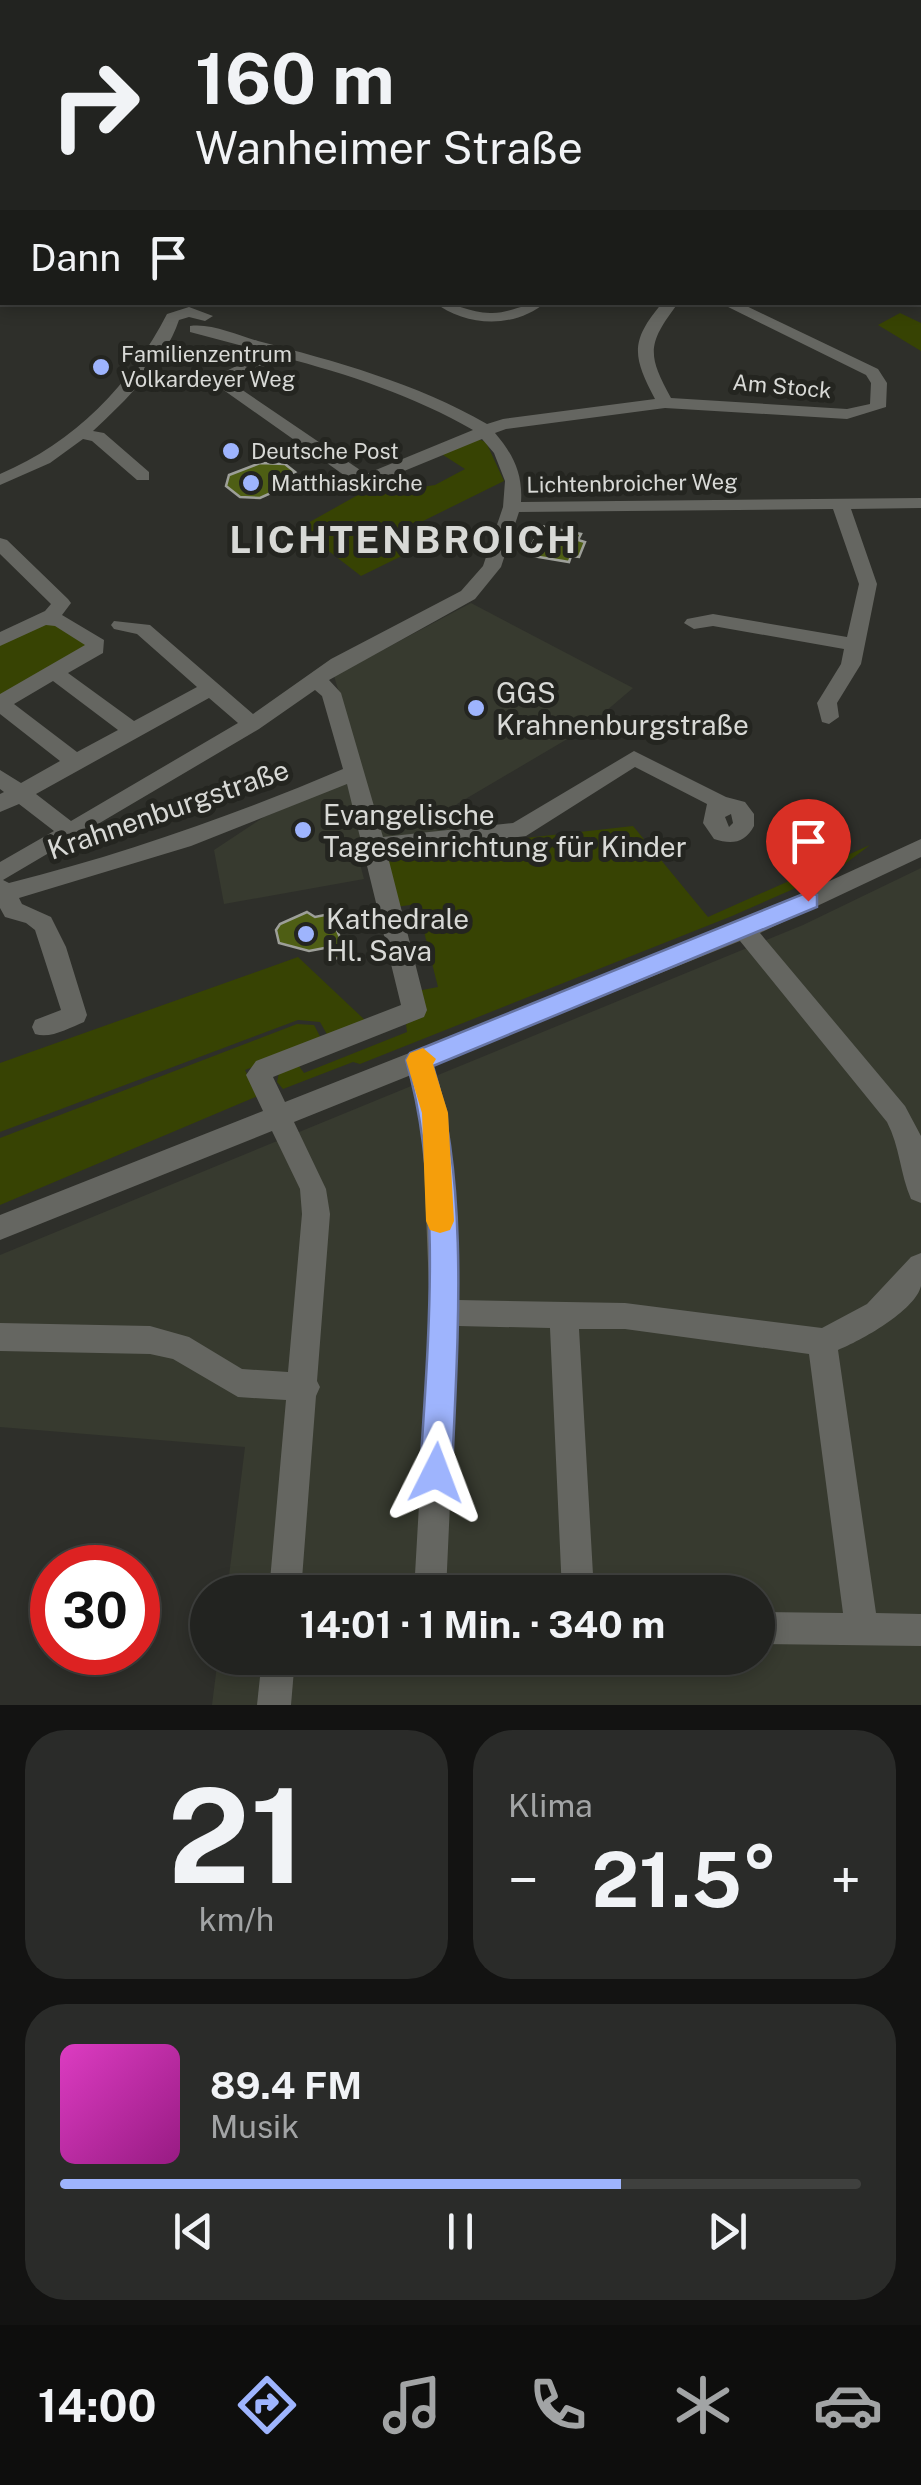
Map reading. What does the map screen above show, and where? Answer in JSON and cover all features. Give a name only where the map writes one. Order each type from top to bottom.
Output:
[{"type":"street","points":[[449,305],[487,320],[504,320],[533,305]]},
{"type":"street","points":[[665,404],[641,352],[643,339],[670,305]]},
{"type":"street","name":"Am Stock","points":[[283,350],[226,377],[223,384],[355,479],[377,478],[483,429],[665,404],[847,414],[878,407],[879,383],[872,372],[732,305]]},
{"type":"street","points":[[0,480],[50,456],[81,432],[188,315]]},
{"type":"street","name":"Lichtenbroicher Weg","points":[[188,315],[240,339],[416,395],[483,429],[509,466],[514,480],[512,507],[921,503]]},
{"type":"street","points":[[81,432],[98,437],[143,476]]},
{"type":"street","points":[[829,717],[827,703],[851,664],[868,584],[840,503]]},
{"type":"street","name":"Krahnenburgstraße","points":[[3,876],[68,830],[252,724],[315,679],[468,595],[492,567],[512,507]]},
{"type":"street","points":[[0,544],[60,600],[57,612],[0,640]]},
{"type":"street","points":[[43,619],[59,620],[96,645],[90,654],[0,704],[74,761]]},
{"type":"street","points":[[694,623],[713,620],[856,645]]},
{"type":"street","points":[[121,625],[144,629],[252,724]]},
{"type":"street","points":[[55,673],[131,730]]},
{"type":"street","points":[[287,1575],[305,1387],[316,1214],[312,1189],[276,1119],[259,1075],[264,1068],[416,1010],[331,693],[315,679]]},
{"type":"street","points":[[10,798],[211,688]]},
{"type":"street","points":[[375,846],[518,830],[634,758],[715,799],[723,808]]},
{"type":"street","name":"Krahnenburgstraße","points":[[3,876],[136,858],[289,802],[355,772]]},
{"type":"street","points":[[0,778],[10,798],[68,830]]},
{"type":"street","points":[[0,1228],[744,930],[921,847]]},
{"type":"street","points":[[3,876],[13,911],[39,918],[50,932],[75,1015],[44,1026]]},
{"type":"street","points":[[744,930],[896,1114],[909,1138],[921,1191]]},
{"type":"street","points":[[419,1060],[435,1113],[444,1313],[431,1575]]},
{"type":"street","points":[[444,1313],[625,1316],[822,1342],[850,1335],[909,1283],[921,1266]]},
{"type":"street","points":[[564,1316],[577,1575]]},
{"type":"street","points":[[0,1337],[150,1340],[179,1348],[238,1383],[305,1387]]},
{"type":"street","points":[[822,1342],[862,1629]]},
{"type":"street","points":[[775,1628],[921,1630]]},
{"type":"street","points":[[274,1705],[277,1675]]},
{"type":"shaded area","name":"GGS Krahnenburgstraße","points":[[471,603],[633,688],[586,728],[457,804],[453,810],[457,831],[383,839],[334,676]]},
{"type":"shaded area","name":"Evangelische Tageseinrichtung für Kinder","points":[[348,782],[366,846],[356,848],[364,879],[224,904],[214,850],[264,817]]},
{"type":"shaded area","points":[[921,868],[921,1705],[212,1705],[216,1675],[775,1675],[775,1575],[229,1575],[245,1447],[0,1427],[0,1255],[803,925]]},
{"type":"green space","points":[[900,313],[921,323],[921,351],[878,325]]},
{"type":"green space","points":[[475,438],[486,442],[504,481],[415,525],[401,541],[412,551],[361,576],[299,528],[397,473],[403,490],[435,485],[465,469],[440,453]]},
{"type":"green space","points":[[41,619],[94,640],[0,703],[0,641]]},
{"type":"green space","points":[[633,826],[708,917],[870,845],[837,870],[732,916],[360,1064],[353,1062],[283,1089],[277,1082],[279,1073],[299,1066],[304,1073],[407,1032],[406,1024],[423,1017],[417,991],[438,987],[417,904],[396,907],[383,854]]},
{"type":"green space","points":[[298,957],[368,1023],[329,1038],[320,1022],[298,1020],[0,1132],[0,1063]]},
{"type":"green space","points":[[297,1024],[314,1025],[322,1040],[245,1070],[258,1096],[0,1205],[0,1138]]},
{"type":"building","name":"Matthiaskirche","points":[[260,463],[285,464],[295,472],[272,482],[280,489],[260,498],[240,497],[226,486],[229,475]]},
{"type":"building","points":[[541,526],[581,534],[578,540],[585,542],[579,557],[571,556],[569,562],[527,555]]},
{"type":"building","name":"Kathedrale Hl. Sava","points":[[307,912],[315,917],[330,914],[348,956],[333,959],[330,947],[309,951],[279,943],[276,930],[280,924]]},
{"type":"slow traffic","points":[[423,1059],[419,1060],[435,1113],[440,1221]]},
{"type":"place","name":"Familienzentrum Volkardeyer Weg","points":[[101,367]]},
{"type":"place","name":"Deutsche Post","points":[[231,451]]},
{"type":"place","name":"Matthiaskirche","points":[[251,483]]},
{"type":"place","name":"GGS Krahnenburgstraße","points":[[476,708]]},
{"type":"place","name":"Evangelische Tageseinrichtung für Kinder","points":[[303,830]]},
{"type":"place","name":"Kathedrale Hl. Sava","points":[[306,934]]},
{"type":"district","name":"LICHTENBROICH","points":[[404,539]]},
{"type":"route","points":[[436,1473],[444,1313],[435,1113],[419,1060],[808,901]]}]
